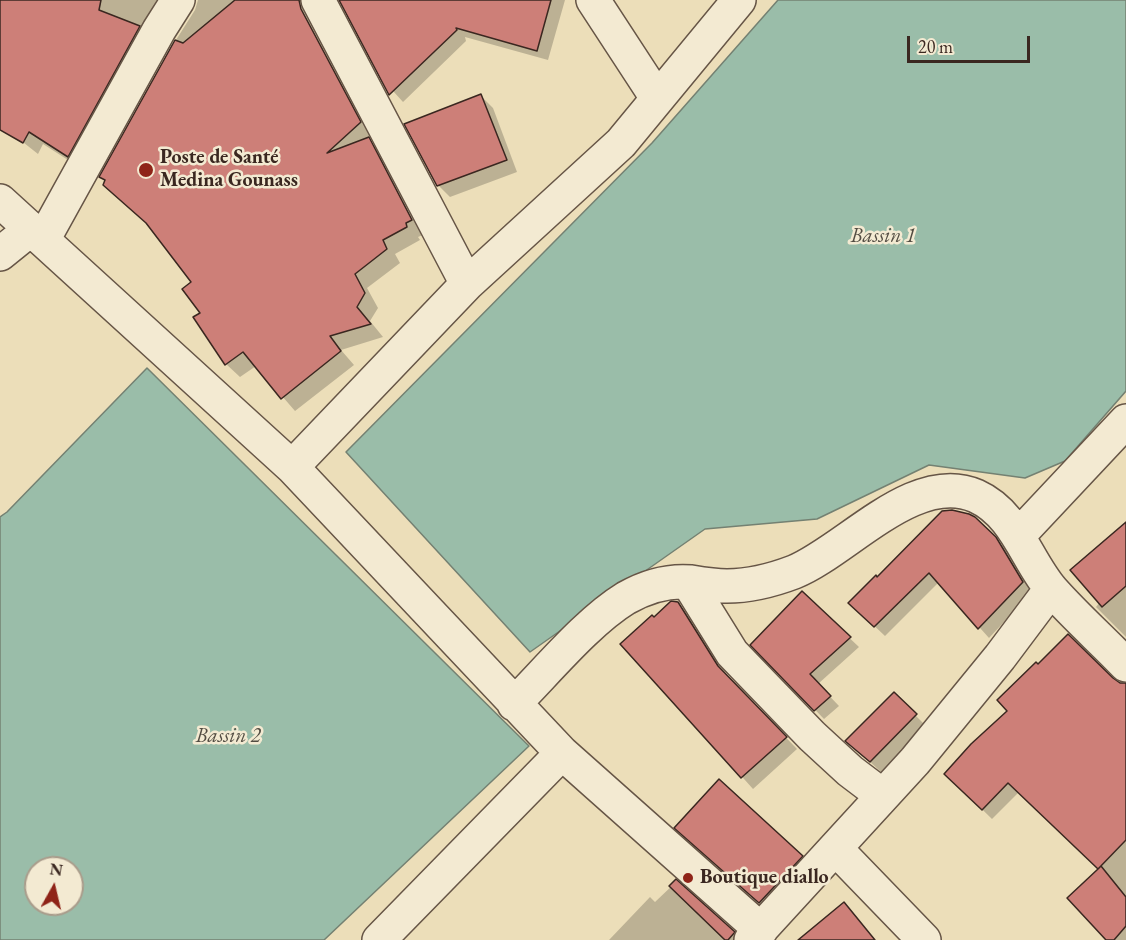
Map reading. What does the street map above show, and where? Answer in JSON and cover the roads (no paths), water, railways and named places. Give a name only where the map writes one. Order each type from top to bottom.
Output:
[{"type":"street","points":[[0,254],[37,234],[178,0]]},
{"type":"street","points":[[318,0],[467,284]]},
{"type":"street","points":[[592,0],[657,98]]},
{"type":"street","points":[[292,467],[467,284],[621,143],[739,0]]},
{"type":"street","points":[[0,201],[292,467],[562,753],[756,935],[915,761],[1000,657],[1051,589]]},
{"type":"street","points":[[1018,536],[1126,421]]},
{"type":"street","points":[[514,704],[603,615],[628,598],[658,583],[688,582],[727,586],[758,582],[795,571],[839,546],[890,511],[917,497],[957,491],[976,496],[997,510],[1018,536],[1051,589],[1126,665]]},
{"type":"street","points":[[688,582],[732,653],[812,736],[850,771],[883,796]]},
{"type":"street","points":[[380,940],[562,753]]},
{"type":"street","points":[[836,849],[924,940]]},
{"type":"water","name":"Bassin 1","points":[[778,0],[1126,0],[1126,391],[1065,461],[1025,478],[929,465],[817,519],[705,529],[530,652],[346,452],[652,143]]},
{"type":"water","name":"Bassin 2","points":[[147,368],[529,746],[324,940],[0,940],[0,517]]},
{"type":"place","name":"Poste de Santé Medina Gounass","points":[[146,170]]},
{"type":"place","name":"Boutique diallo","points":[[688,878]]}]
